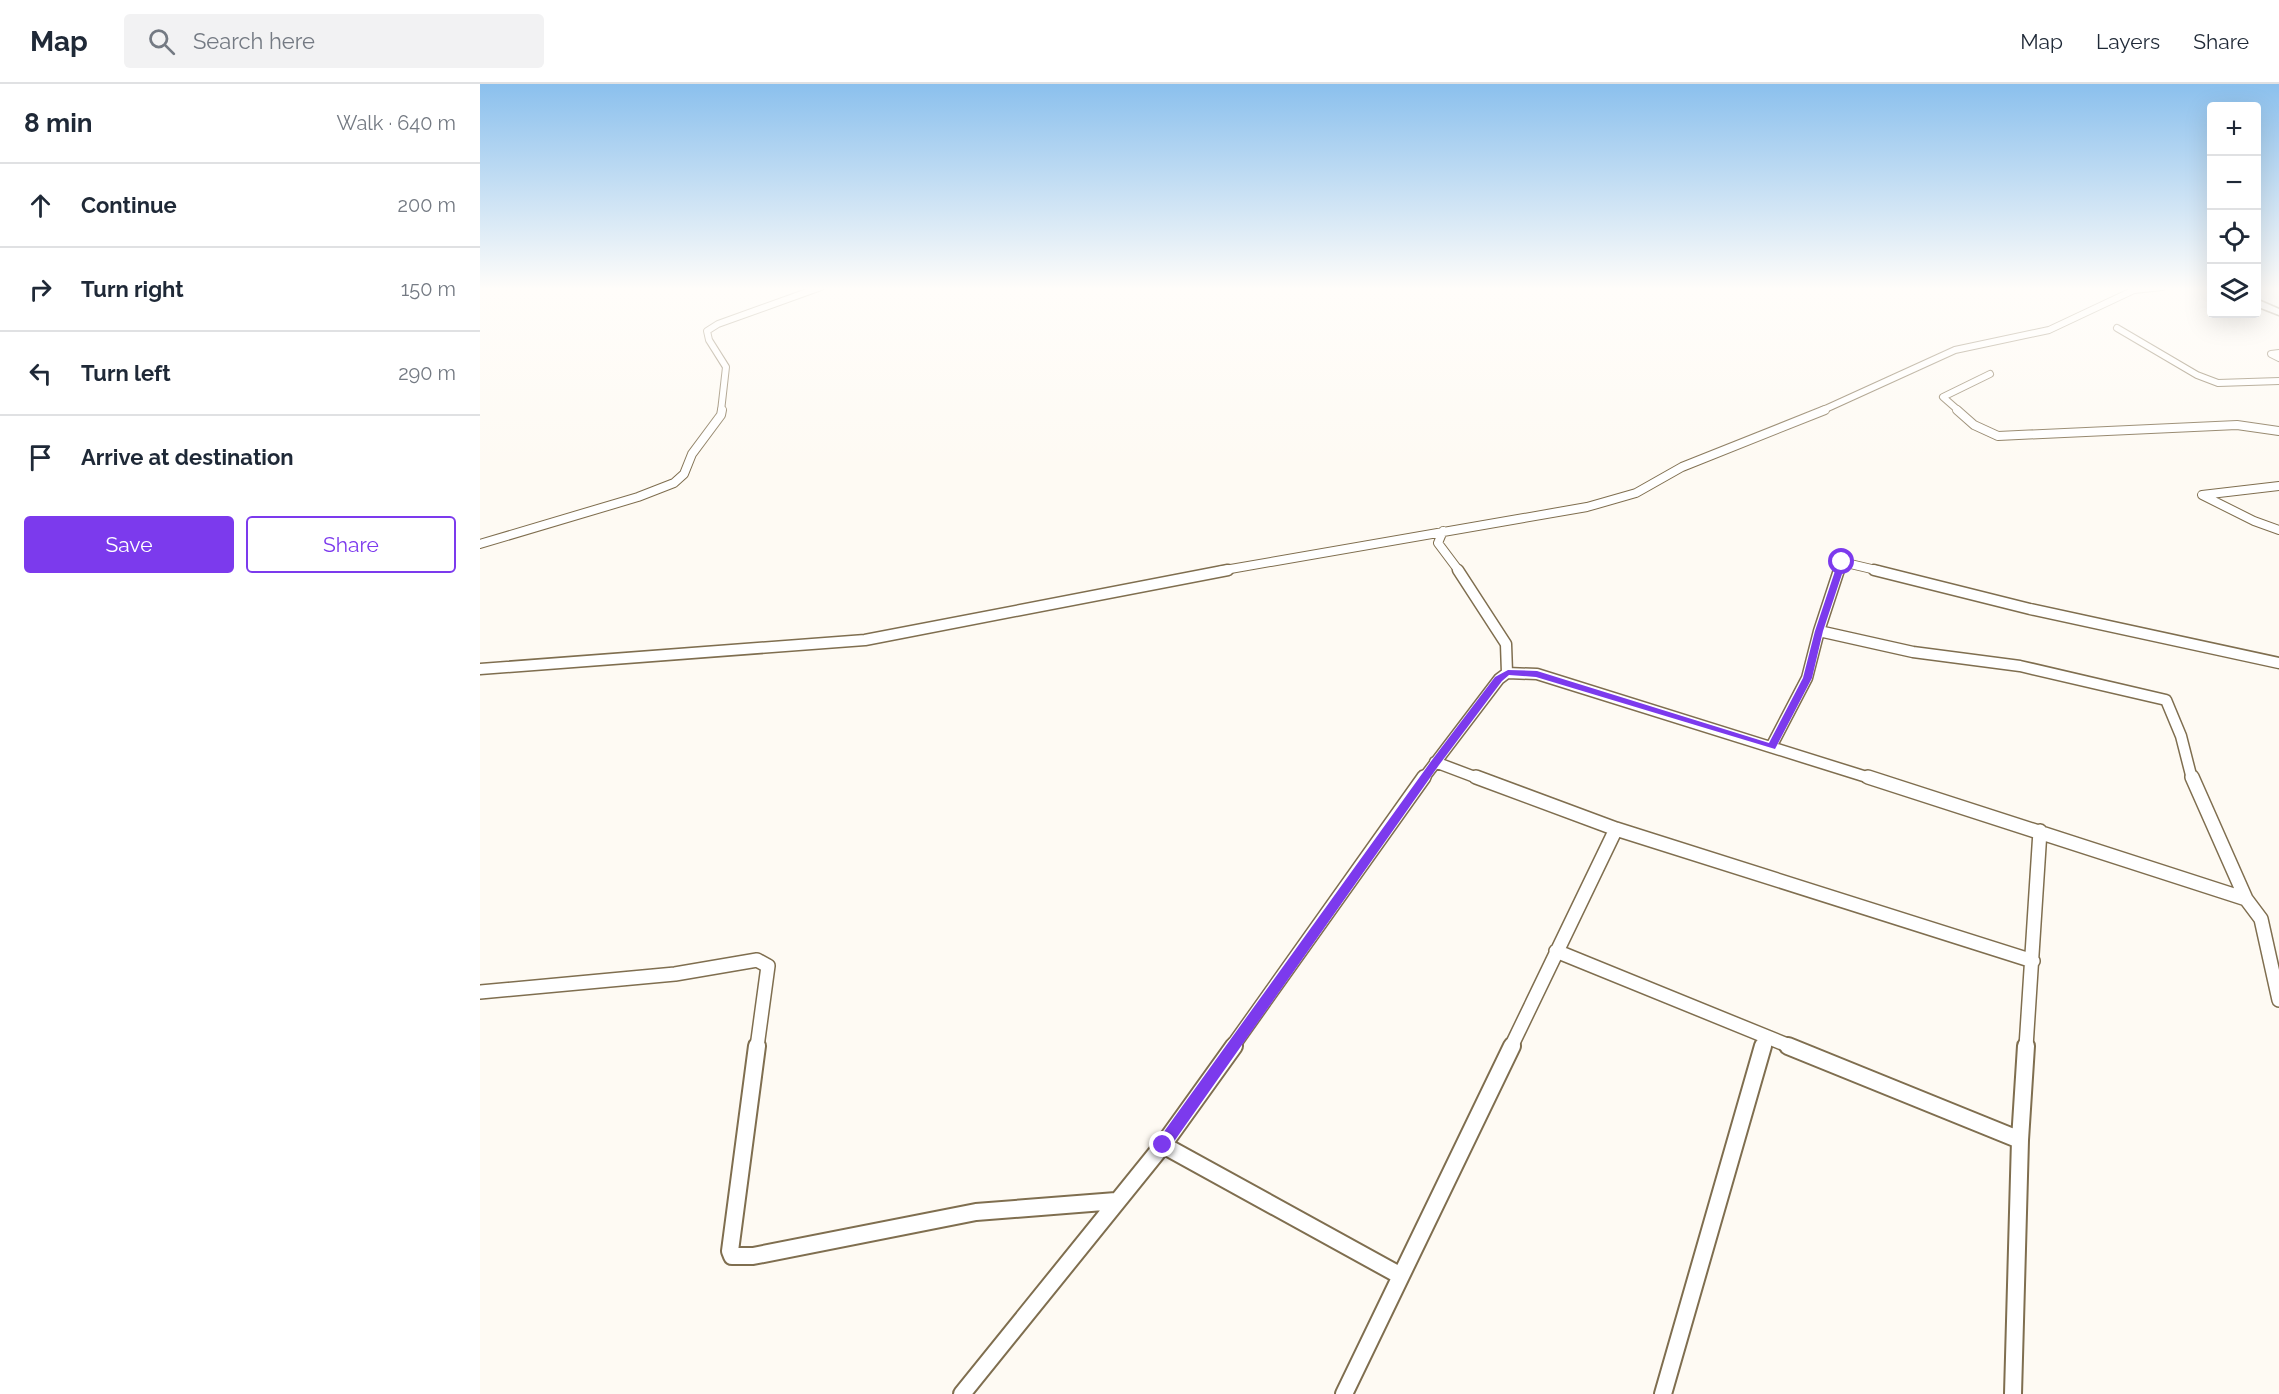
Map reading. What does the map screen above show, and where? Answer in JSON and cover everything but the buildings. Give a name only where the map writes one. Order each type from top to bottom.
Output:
[{"type":"street","points":[[480,543],[638,497],[674,483],[684,474],[692,454],[721,415],[726,367],[714,348]]},
{"type":"street","points":[[480,669],[865,640],[972,621],[1108,591],[1587,507],[1635,493],[1682,466],[1852,399],[1954,350],[1963,348]]},
{"type":"street","points":[[2151,348],[2197,375],[2218,383],[2279,381]]},
{"type":"street","points":[[1990,374],[1943,397],[1974,425],[1998,436],[2237,425],[2279,431]]},
{"type":"street","points":[[2279,486],[2202,495],[2254,521],[2279,530]]},
{"type":"street","points":[[1443,531],[1438,543],[1478,598],[1506,644],[1508,673]]},
{"type":"street","points":[[1771,747],[1807,678],[1819,631],[1842,562],[2030,609],[2279,663]]},
{"type":"street","points":[[1819,631],[1913,652],[2020,666],[2166,700],[2181,736],[2193,782],[2246,899],[2261,919],[2279,1000]]},
{"type":"street","points":[[962,1394],[1163,1145],[1435,762],[1499,679],[1508,673],[1537,674],[2212,885],[2246,899]]},
{"type":"street","points":[[1435,762],[1616,829],[2033,961]]},
{"type":"street","points":[[1344,1394],[1616,829]]},
{"type":"street","points":[[2013,1394],[2020,1140],[2040,831]]},
{"type":"street","points":[[1556,951],[2020,1140]]},
{"type":"street","points":[[480,992],[675,974],[757,960],[768,966],[729,1251],[732,1256],[753,1256],[976,1212],[1116,1201]]},
{"type":"street","points":[[1663,1394],[1766,1037]]},
{"type":"street","points":[[1163,1145],[1401,1276]]},
{"type":"route","points":[[1163,1145],[1435,762],[1499,679],[1508,673],[1520,671],[1537,674],[1771,747],[1807,678],[1819,631],[1842,562]]}]
